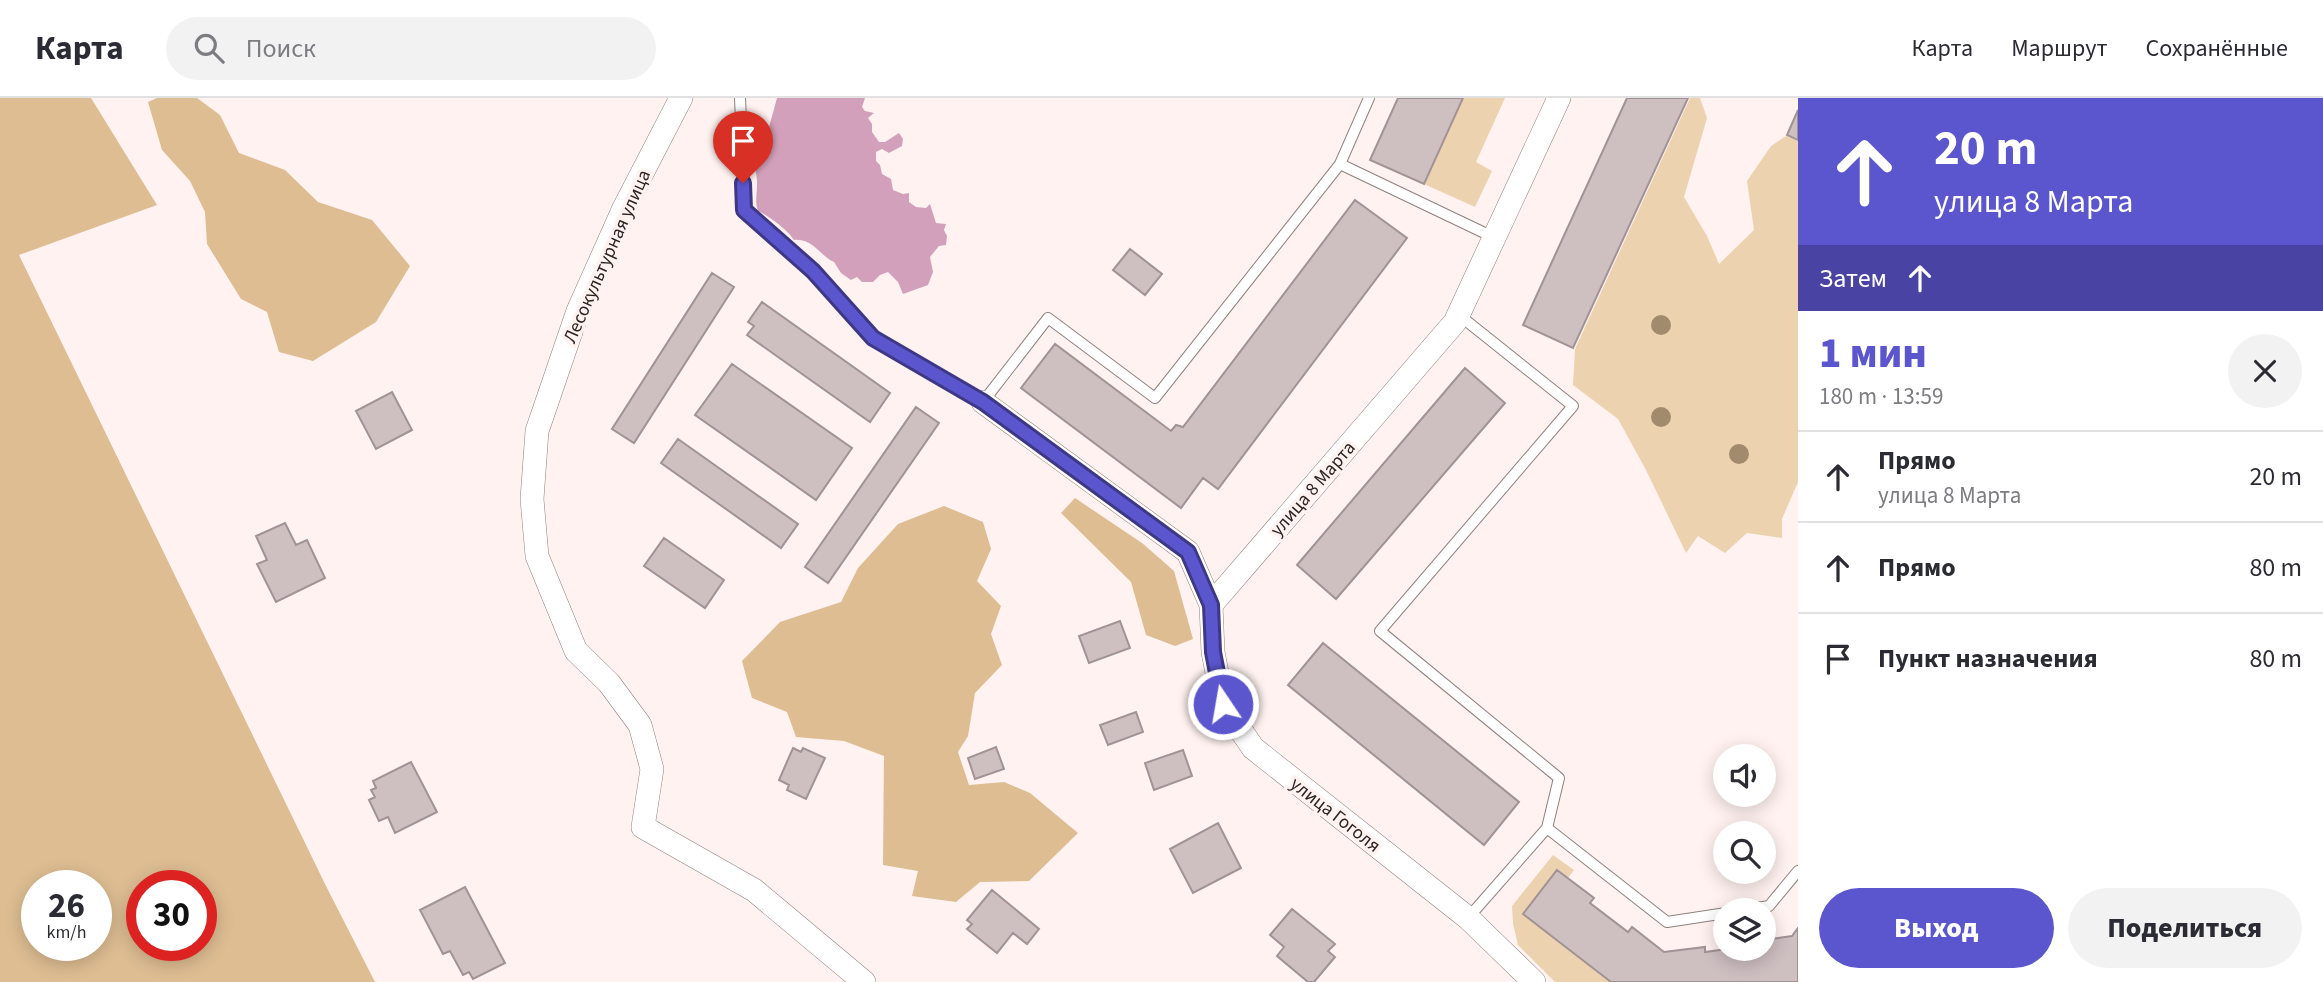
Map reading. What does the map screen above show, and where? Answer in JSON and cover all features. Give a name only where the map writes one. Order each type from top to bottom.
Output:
[{"type":"street","name":"Лесокультурная улица","points":[[681,98],[624,208],[578,311],[537,431],[532,499],[537,556],[576,650],[609,683],[640,725],[652,769],[643,827],[754,890],[864,982]]},
{"type":"street","name":"улица 8 Марта","points":[[1211,605],[1455,322],[1559,98]]},
{"type":"street","points":[[983,402],[1188,552],[1211,605]]},
{"type":"street","name":"улица Гоголя","points":[[1211,605],[1213,652],[1223,704],[1253,748],[1468,918],[1534,982]]},
{"type":"lane","points":[[740,98],[744,210],[813,271],[873,338],[983,402],[1048,318],[1155,398],[1340,164],[1369,98]]},
{"type":"lane","points":[[1340,164],[1493,237]]},
{"type":"lane","points":[[1459,315],[1573,407],[1380,631],[1559,778],[1547,828],[1468,918]]},
{"type":"lane","points":[[1547,828],[1667,922],[1713,915]]},
{"type":"lane","points":[[1776,898],[1798,871]]},
{"type":"shaded area","points":[[0,98],[91,98],[157,205],[19,255],[375,982],[0,982]]},
{"type":"shaded area","points":[[157,98],[197,98],[220,115],[239,153],[285,170],[318,202],[372,220],[410,266],[376,322],[313,361],[279,352],[267,312],[241,299],[207,244],[205,212],[190,181],[162,150],[148,102]]},
{"type":"shaded area","points":[[777,98],[865,98],[862,107],[865,111],[874,113],[868,118],[872,124],[872,132],[879,142],[885,142],[899,133],[903,139],[902,146],[889,153],[882,149],[876,152],[876,161],[882,174],[891,179],[893,190],[909,193],[909,202],[916,207],[926,208],[930,204],[936,223],[946,224],[946,245],[939,246],[930,257],[933,272],[928,285],[903,294],[898,282],[888,272],[873,282],[862,282],[857,277],[851,280],[811,244],[794,240],[788,232],[758,211],[754,166],[760,158],[758,147],[765,140],[762,132],[769,127]]},
{"type":"shaded area","points":[[1463,98],[1505,98],[1476,162],[1492,171],[1475,207],[1424,184]]},
{"type":"shaded area","points":[[1690,98],[1700,98],[1707,118],[1684,197],[1707,236],[1719,264],[1754,230],[1747,181],[1771,146],[1786,136],[1798,141],[1798,482],[1782,519],[1782,538],[1747,533],[1725,553],[1698,536],[1686,553],[1618,419],[1573,385],[1575,349]]},
{"type":"shaded area","points":[[1075,498],[1142,543],[1174,571],[1193,639],[1175,646],[1146,635],[1131,582],[1061,513]]},
{"type":"shaded area","points":[[944,506],[983,522],[991,549],[977,581],[1001,606],[991,634],[1002,665],[975,693],[968,736],[958,752],[969,785],[1004,782],[1030,793],[1078,833],[1029,881],[980,882],[956,902],[912,896],[918,871],[883,865],[884,756],[844,741],[796,737],[787,712],[752,698],[742,661],[780,622],[841,602],[858,568],[898,524]]},
{"type":"shaded area","points":[[1553,855],[1574,870],[1568,878],[1557,870],[1523,914],[1611,982],[1555,982],[1518,945],[1512,906]]},
{"type":"building","points":[[1398,98],[1463,98],[1424,184],[1370,160]]},
{"type":"building","points":[[1627,98],[1688,98],[1573,348],[1523,325]]},
{"type":"building","points":[[1798,110],[1798,140],[1787,135]]},
{"type":"building","points":[[1355,200],[1407,238],[1218,489],[1203,478],[1181,508],[1021,388],[1055,344],[1171,431],[1176,425],[1183,427]]},
{"type":"building","points":[[1130,249],[1162,274],[1145,295],[1113,270]]},
{"type":"building","points":[[712,273],[734,287],[634,443],[612,429]]},
{"type":"building","points":[[762,302],[890,393],[870,422],[747,335],[754,326],[748,322]]},
{"type":"building","points":[[732,364],[852,448],[816,500],[695,415]]},
{"type":"building","points":[[1465,368],[1505,403],[1336,599],[1297,565]]},
{"type":"building","points":[[392,392],[412,430],[376,449],[356,411]]},
{"type":"building","points":[[916,407],[939,423],[828,583],[805,567]]},
{"type":"building","points":[[678,439],[798,524],[781,548],[661,463]]},
{"type":"building","points":[[285,523],[296,545],[307,540],[325,578],[276,602],[257,564],[267,560],[256,536]]},
{"type":"building","points":[[664,538],[724,580],[705,608],[644,566]]},
{"type":"building","points":[[1120,621],[1130,648],[1089,663],[1079,636]]},
{"type":"building","points":[[1323,643],[1519,802],[1484,845],[1288,685]]},
{"type":"building","points":[[1136,712],[1143,732],[1108,745],[1100,725]]},
{"type":"building","points":[[996,747],[1004,769],[975,779],[968,758]]},
{"type":"building","points":[[793,748],[801,752],[803,748],[825,758],[806,799],[787,790],[789,785],[779,780]]},
{"type":"building","points":[[1183,750],[1192,776],[1154,790],[1145,763]]},
{"type":"building","points":[[411,762],[437,812],[395,833],[388,817],[379,821],[369,800],[375,797],[371,790],[376,788],[373,781]]},
{"type":"building","points":[[1218,823],[1241,868],[1193,893],[1170,849]]},
{"type":"building","points":[[1557,870],[1594,898],[1590,903],[1628,932],[1632,927],[1664,952],[1705,947],[1705,952],[1713,951],[1713,961],[1776,961],[1776,938],[1792,936],[1798,928],[1798,982],[1611,982],[1523,914]]},
{"type":"building","points":[[465,887],[505,963],[473,979],[469,972],[463,975],[450,951],[443,954],[420,910]]},
{"type":"building","points":[[992,890],[1039,929],[1027,944],[1013,933],[997,953],[967,929],[972,924],[967,920]]},
{"type":"building","points":[[1292,909],[1335,944],[1328,951],[1335,957],[1314,982],[1308,982],[1277,956],[1284,947],[1270,935]]},
{"type":"route","points":[[743,183],[744,210],[813,271],[873,338],[983,402],[1188,552],[1211,605],[1213,652],[1223,704]]}]
